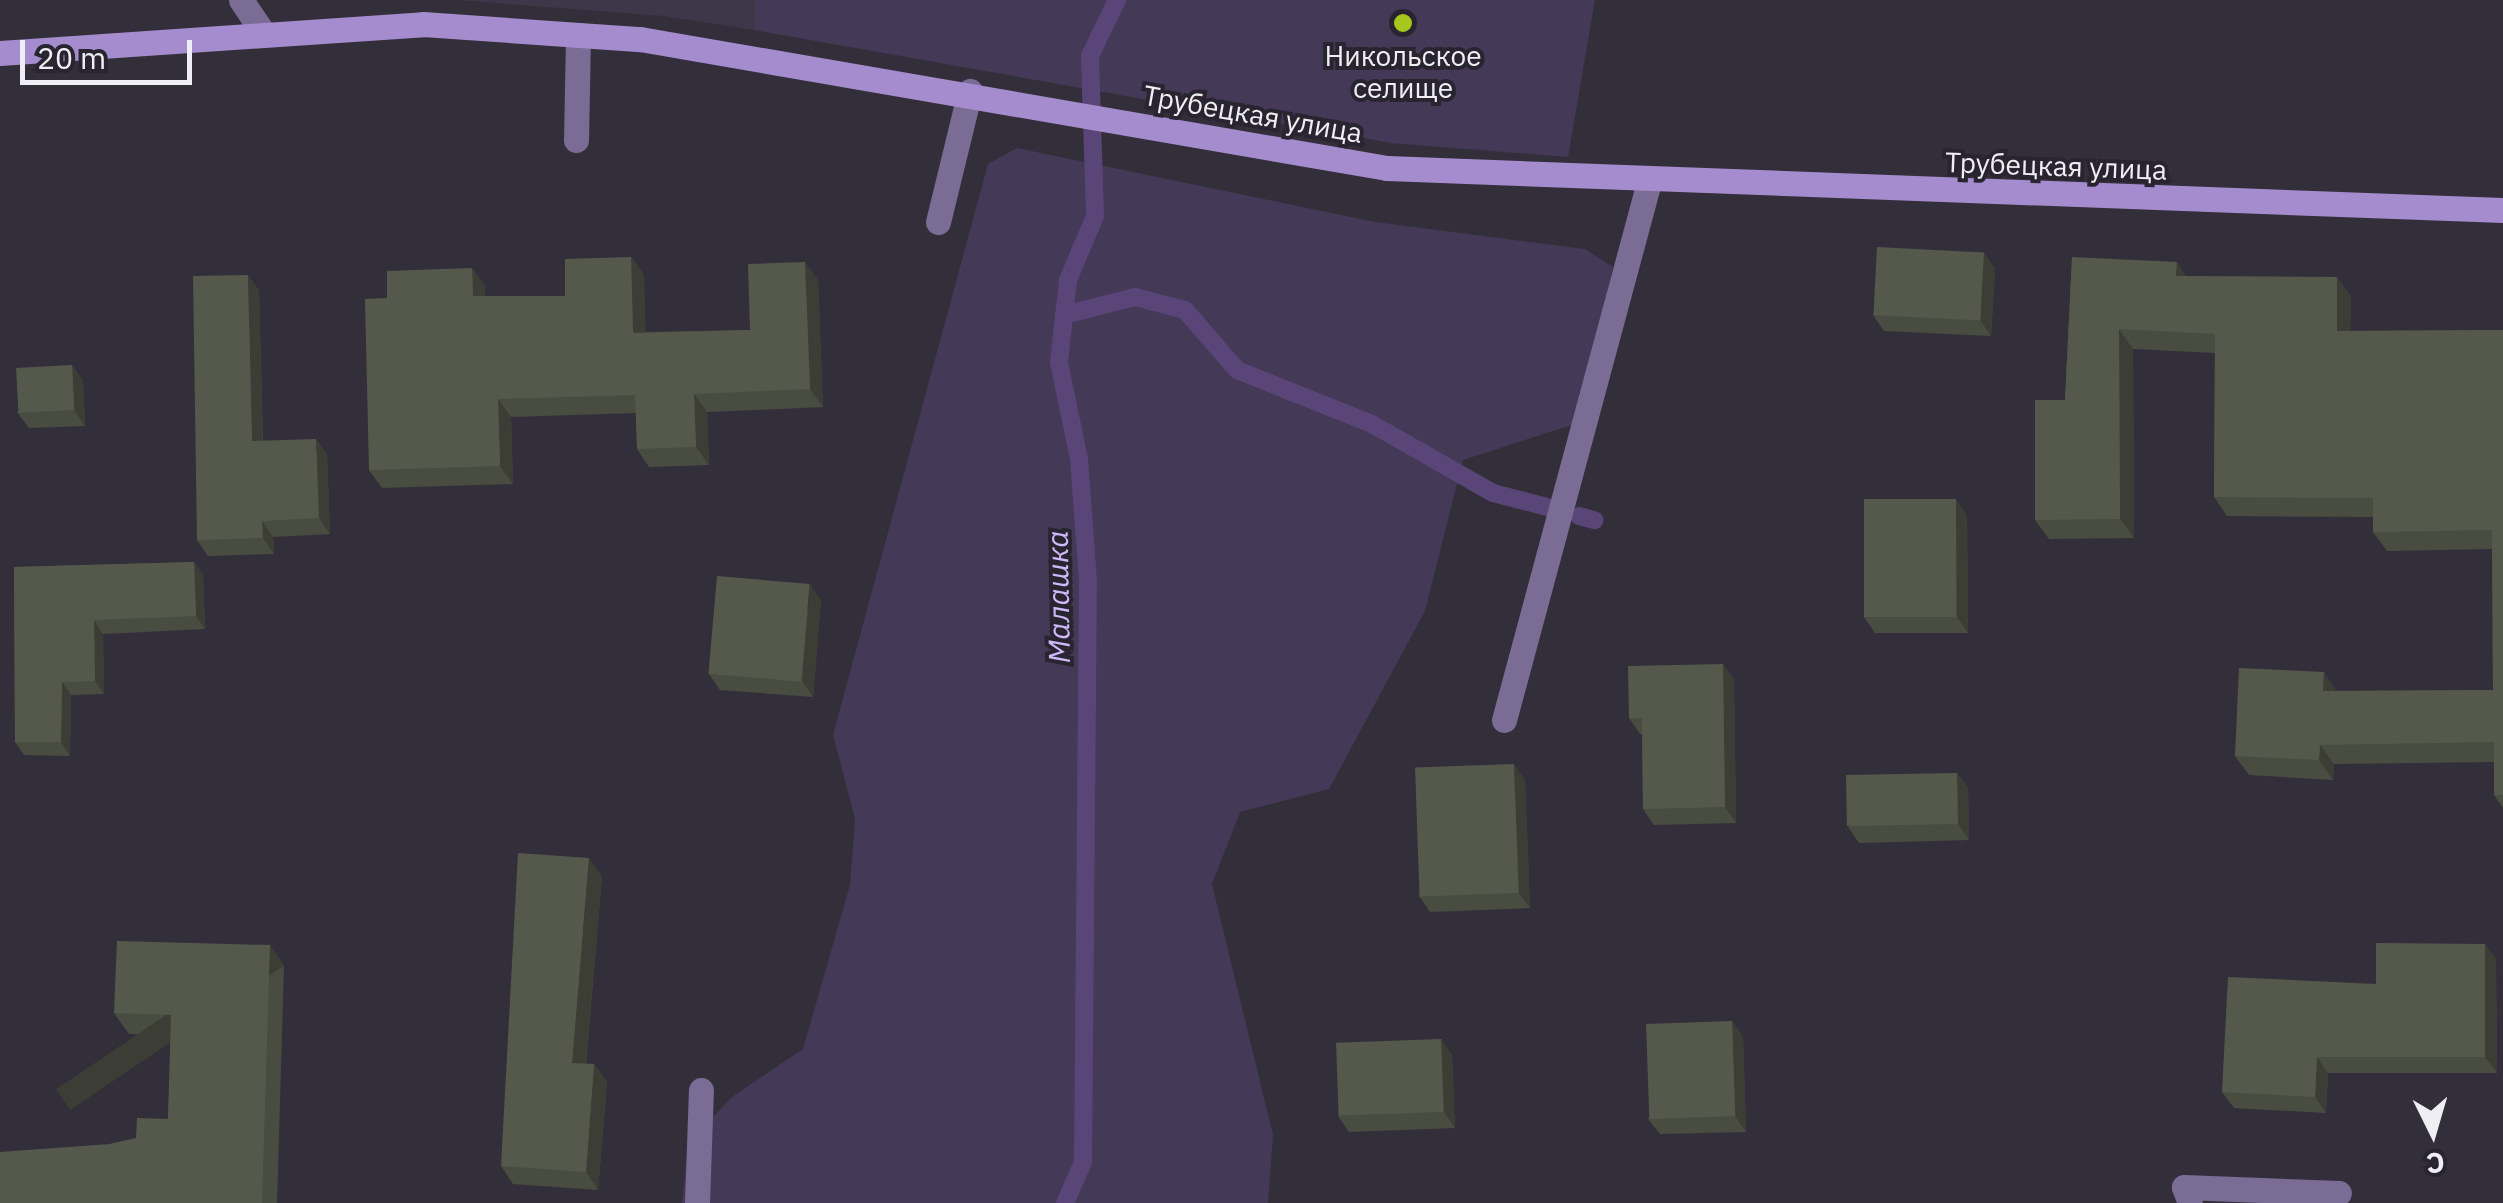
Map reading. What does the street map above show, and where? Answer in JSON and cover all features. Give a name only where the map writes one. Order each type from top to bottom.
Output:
[{"type":"main road","name":"Трубецкая улица","points":[[0,53],[261,30],[422,24],[578,35],[978,92],[1197,136],[1387,168],[2503,210]]},
{"type":"street","points":[[241,0],[261,30]]},
{"type":"street","points":[[576,140],[578,35]]},
{"type":"street","points":[[938,222],[978,92]]},
{"type":"street","points":[[1504,720],[1650,178]]},
{"type":"street","points":[[698,1203],[701,1090]]},
{"type":"street","points":[[2190,1203],[2184,1186],[2339,1193]]},
{"type":"shaded area","points":[[458,0],[755,0],[754,30],[664,16]]},
{"type":"shaded area","points":[[755,0],[1595,0],[1568,157],[1391,143],[754,30]]},
{"type":"shaded area","points":[[1017,148],[1375,222],[1585,249],[1613,267],[1578,423],[1463,460],[1425,611],[1329,789],[1240,812],[1212,884],[1273,1135],[1268,1203],[682,1203],[688,1144],[732,1097],[803,1049],[850,885],[855,819],[833,735],[988,164]]},
{"type":"building","points":[[1877,247],[1984,253],[1980,321],[1873,315]]},
{"type":"building","points":[[631,257],[633,333],[750,330],[748,264],[805,262],[810,389],[694,394],[696,447],[637,449],[635,395],[498,399],[500,466],[369,470],[365,299],[387,298],[387,271],[472,268],[473,296],[565,296],[565,259]]},
{"type":"building","points":[[2072,257],[2177,262],[2176,276],[2337,277],[2337,331],[2503,330],[2503,795],[2494,795],[2494,742],[2320,745],[2319,760],[2235,756],[2239,668],[2324,672],[2323,691],[2493,690],[2492,530],[2373,532],[2373,498],[2214,497],[2215,334],[2119,329],[2120,519],[2035,520],[2035,400],[2065,400]]},
{"type":"building","points":[[248,275],[252,441],[316,439],[319,518],[262,521],[263,538],[197,540],[193,276]]},
{"type":"building","points":[[72,365],[74,410],[18,413],[16,368]]},
{"type":"building","points":[[1864,499],[1956,499],[1956,617],[1864,617]]},
{"type":"building","points":[[194,562],[196,616],[94,620],[95,681],[62,682],[61,742],[15,742],[14,567]]},
{"type":"building","points":[[717,576],[810,584],[801,682],[708,674]]},
{"type":"building","points":[[1723,664],[1725,807],[1643,809],[1642,718],[1629,718],[1628,666]]},
{"type":"building","points":[[1514,764],[1519,893],[1420,896],[1415,767]]},
{"type":"building","points":[[1957,773],[1958,824],[1847,826],[1846,775]]},
{"type":"building","points":[[518,853],[589,858],[572,1063],[594,1064],[586,1172],[501,1166]]},
{"type":"building","points":[[117,941],[270,945],[262,1203],[0,1203],[0,1152],[110,1144],[136,1138],[137,1118],[168,1119],[171,1015],[114,1013]]},
{"type":"building","points":[[2376,943],[2485,944],[2485,1057],[2317,1057],[2315,1097],[2222,1092],[2228,977],[2376,984]]},
{"type":"building","points":[[1732,1021],[1735,1116],[1649,1119],[1646,1024]]},
{"type":"building","points":[[1441,1039],[1444,1112],[1339,1116],[1336,1043]]},
{"type":"waterway","name":"Малашка","points":[[1065,1203],[1083,1162],[1088,581],[1079,459],[1059,362],[1068,280],[1095,216],[1090,56],[1117,0]]},
{"type":"waterway","points":[[1064,315],[1135,297],[1185,310],[1237,370],[1372,424],[1493,493],[1547,507]]},
{"type":"waterway","points":[[1579,516],[1594,520]]},
{"type":"place","name":"Никольское селище","points":[[1403,23]]}]
